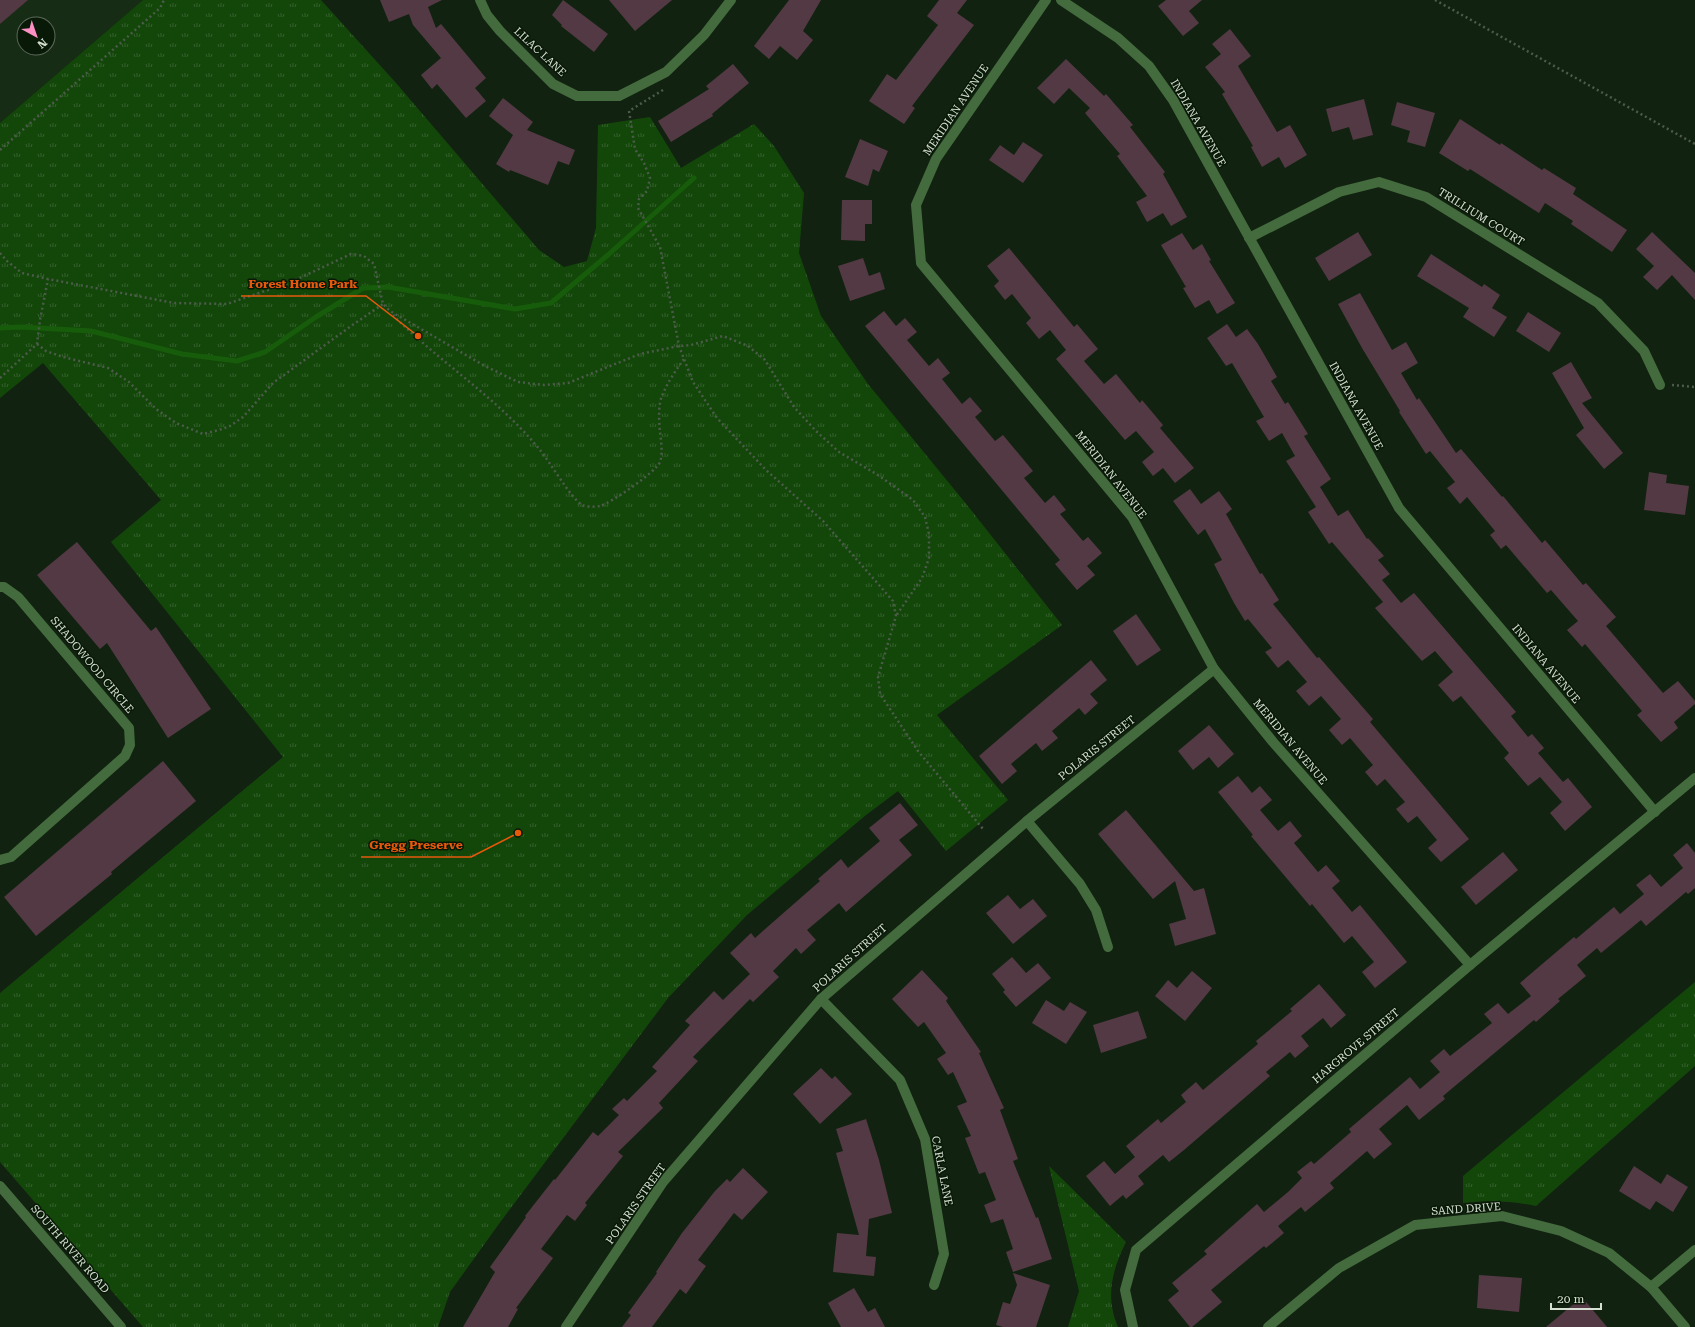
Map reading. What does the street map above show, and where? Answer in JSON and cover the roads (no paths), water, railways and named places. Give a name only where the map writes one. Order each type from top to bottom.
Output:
[{"type":"street","name":"LILAC LANE","points":[[480,0],[487,15],[500,31],[553,84],[577,96],[619,96],[666,72],[704,35],[731,0]]},
{"type":"street","name":"MERIDIAN AVENUE","points":[[1046,0],[936,159],[916,205],[921,263],[1132,517],[1214,669],[1273,742],[1470,965]]},
{"type":"street","name":"INDIANA AVENUE","points":[[1061,0],[1118,38],[1149,66],[1173,100],[1248,238],[1399,508],[1655,812]]},
{"type":"street","name":"TRILLIUM COURT","points":[[1248,238],[1339,192],[1379,182],[1426,197],[1598,303],[1644,351],[1660,385]]},
{"type":"street","name":"SHADOWOOD CIRCLE","points":[[0,587],[18,597],[129,728],[130,745],[125,756],[11,857],[0,860]]},
{"type":"street","name":"POLARIS STREET","points":[[566,1327],[663,1182],[821,999],[1027,821],[1214,669]]},
{"type":"street","name":"HARGROVE STREET","points":[[1133,1327],[1125,1290],[1136,1250],[1470,965],[1695,778]]},
{"type":"street","points":[[1027,821],[1080,884],[1096,910],[1108,947]]},
{"type":"street","name":"CARLA LANE","points":[[821,999],[900,1080],[925,1139],[944,1254],[934,1285]]},
{"type":"street","name":"SOUTH RIVER ROAD","points":[[0,1186],[121,1327]]},
{"type":"street","name":"SAND DRIVE","points":[[1268,1327],[1339,1268],[1415,1225],[1502,1216],[1561,1230],[1609,1253],[1651,1287],[1686,1327]]},
{"type":"street","points":[[1651,1287],[1695,1250]]},
{"type":"waterway","points":[[0,328],[21,327],[91,331],[182,354],[237,361],[265,352],[316,317],[363,288],[388,287],[515,309],[551,303],[609,254],[694,178]]},
{"type":"place","name":"Forest Home Park","points":[[418,336]]},
{"type":"place","name":"Gregg Preserve","points":[[518,833]]}]
